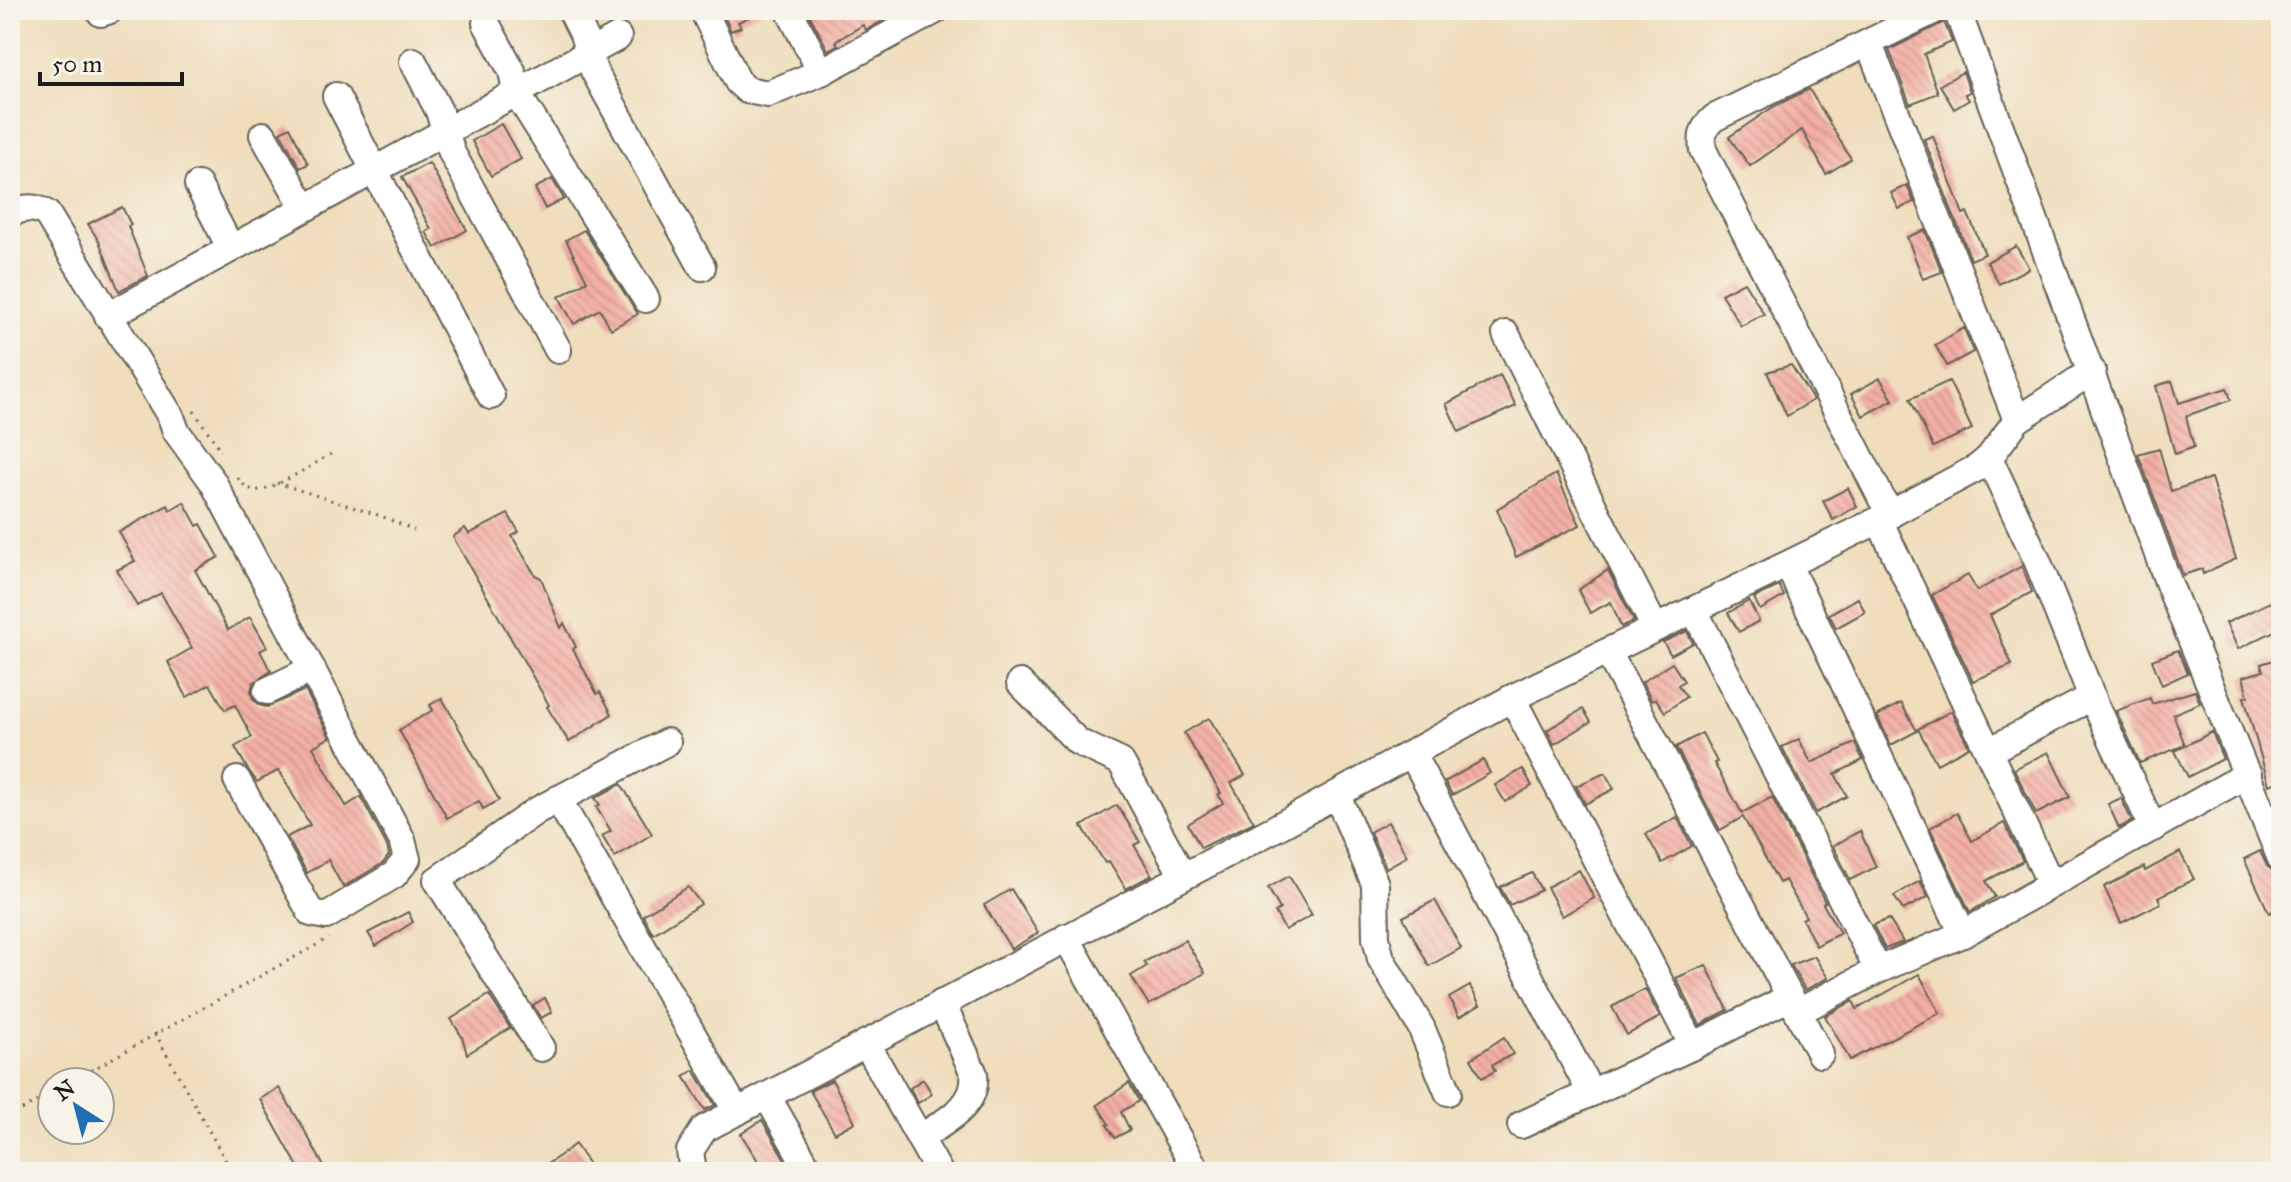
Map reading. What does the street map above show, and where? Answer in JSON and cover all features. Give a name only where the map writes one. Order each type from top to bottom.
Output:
[{"type":"street","points":[[100,10],[101,13],[110,10]]},
{"type":"street","points":[[571,10],[601,83],[702,267]]},
{"type":"street","points":[[703,10],[738,82],[747,90],[768,94],[821,72],[936,10]]},
{"type":"street","points":[[789,10],[821,72]]},
{"type":"street","points":[[1935,10],[1714,118],[1701,136],[1703,150],[1885,517],[2051,884]]},
{"type":"street","points":[[1957,10],[2170,587],[2281,859]]},
{"type":"street","points":[[486,23],[512,71],[516,92],[646,299]]},
{"type":"street","points":[[108,316],[618,37]]},
{"type":"street","points":[[1869,44],[2017,420]]},
{"type":"street","points":[[413,61],[439,111],[452,153],[558,350]]},
{"type":"street","points":[[336,96],[491,396]]},
{"type":"street","points":[[263,135],[304,207]]},
{"type":"street","points":[[198,185],[230,247]]},
{"type":"street","points":[[10,214],[27,208],[38,208],[47,214],[171,417],[176,431],[213,482],[402,840],[407,859],[394,875],[326,916],[311,913],[237,780]]},
{"type":"street","points":[[1506,334],[1655,628]]},
{"type":"street","points":[[693,1172],[690,1151],[704,1129],[1337,795],[1512,698],[1788,565],[1977,468],[1989,458],[2017,420],[2092,371]]},
{"type":"street","points":[[1989,458],[2037,560],[2092,697],[2153,828]]},
{"type":"street","points":[[1788,565],[1963,934]]},
{"type":"street","points":[[1694,610],[1878,970]]},
{"type":"street","points":[[1608,652],[1820,1054]]},
{"type":"street","points":[[267,691],[312,669]]},
{"type":"street","points":[[1020,683],[1078,742],[1121,762],[1183,876]]},
{"type":"street","points":[[1989,751],[2092,697]]},
{"type":"street","points":[[1512,698],[1693,1046]]},
{"type":"street","points":[[541,1048],[437,880],[536,811],[667,742]]},
{"type":"street","points":[[1412,754],[1591,1093]]},
{"type":"street","points":[[1521,1125],[1693,1046],[1963,934],[2248,774]]},
{"type":"street","points":[[1337,795],[1375,884],[1376,938],[1381,959],[1421,1027],[1448,1092]]},
{"type":"street","points":[[558,799],[737,1112]]},
{"type":"street","points":[[1066,937],[1197,1172]]},
{"type":"street","points":[[920,1138],[968,1103],[975,1083],[974,1074],[942,1003]]},
{"type":"street","points":[[866,1043],[939,1172]]},
{"type":"street","points":[[767,1096],[810,1172]]},
{"type":"path","points":[[171,417],[190,410],[195,412],[226,459]]},
{"type":"path","points":[[234,471],[241,483],[253,490],[277,483],[331,454]]},
{"type":"path","points":[[277,483],[381,516],[414,530]]},
{"type":"path","points":[[98,1066],[333,936]]},
{"type":"path","points":[[155,1033],[232,1172]]},
{"type":"path","points":[[15,1114],[36,1102]]},
{"type":"building","points":[[721,10],[765,10],[738,22],[741,27],[731,31]]},
{"type":"building","points":[[807,10],[902,10],[866,30],[863,25],[836,41],[838,45],[828,50]]},
{"type":"building","points":[[1944,22],[1952,42],[1924,54],[1938,93],[1910,104],[1889,50]]},
{"type":"building","points":[[1963,72],[1970,92],[1965,94],[1969,100],[1954,109],[1940,85]]},
{"type":"building","points":[[1809,89],[1851,159],[1826,174],[1802,130],[1750,166],[1729,137],[1773,107]]},
{"type":"building","points":[[501,124],[521,159],[491,176],[472,141]]},
{"type":"building","points":[[290,127],[308,164],[300,168],[280,132]]},
{"type":"building","points":[[1933,136],[1963,214],[1967,212],[1985,254],[1971,260],[1924,139]]},
{"type":"building","points":[[429,163],[467,230],[435,248],[426,232],[431,229],[402,177]]},
{"type":"building","points":[[552,179],[564,199],[545,209],[535,188]]},
{"type":"building","points":[[1907,185],[1914,202],[1899,209],[1891,193]]},
{"type":"building","points":[[122,207],[148,276],[119,291],[99,241],[88,224]]},
{"type":"building","points":[[584,230],[638,314],[611,329],[600,309],[574,324],[559,297],[587,281],[566,240]]},
{"type":"building","points":[[1925,230],[1942,272],[1923,279],[1907,237]]},
{"type":"building","points":[[2016,246],[2029,268],[1999,284],[1987,262]]},
{"type":"building","points":[[1744,282],[1764,314],[1741,326],[1721,294]]},
{"type":"building","points":[[1964,328],[1973,352],[1947,366],[1935,345]]},
{"type":"building","points":[[1791,365],[1813,400],[1787,416],[1767,372]]},
{"type":"building","points":[[1500,375],[1516,406],[1459,432],[1446,404]]},
{"type":"building","points":[[1880,378],[1893,400],[1863,416],[1851,394]]},
{"type":"building","points":[[1949,381],[1972,429],[1933,447],[1910,399]]},
{"type":"building","points":[[2172,381],[2179,403],[2227,388],[2231,400],[2186,416],[2194,447],[2175,454],[2156,386]]},
{"type":"building","points":[[2159,448],[2171,491],[2211,478],[2236,559],[2203,574],[2202,569],[2183,575],[2138,454]]},
{"type":"building","points":[[1556,474],[1580,525],[1516,557],[1497,509]]},
{"type":"building","points":[[1848,488],[1857,506],[1833,520],[1823,501]]},
{"type":"building","points":[[184,502],[197,526],[201,524],[219,557],[195,570],[228,630],[250,617],[267,647],[260,651],[271,671],[253,683],[253,699],[267,707],[305,690],[330,737],[313,747],[346,806],[361,797],[387,846],[389,855],[383,863],[343,887],[328,860],[307,873],[287,837],[310,825],[279,770],[257,782],[247,768],[235,747],[252,737],[235,705],[225,710],[210,684],[187,697],[168,662],[192,648],[161,593],[137,606],[117,570],[135,561],[119,532],[168,505],[170,510]]},
{"type":"building","points":[[508,514],[519,532],[512,536],[535,575],[541,578],[561,628],[564,623],[576,647],[573,649],[597,694],[600,692],[612,714],[569,742],[453,537],[465,528],[469,534]]},
{"type":"building","points":[[2022,566],[2032,592],[1990,615],[2012,665],[1973,681],[1932,595],[1968,575],[1977,591]]},
{"type":"building","points":[[1608,570],[1634,621],[1621,627],[1611,602],[1590,613],[1578,590]]},
{"type":"building","points":[[1779,586],[1784,596],[1760,610],[1754,598]]},
{"type":"building","points":[[2281,597],[2281,628],[2238,649],[2226,623]]},
{"type":"building","points":[[1858,598],[1865,612],[1836,628],[1829,614]]},
{"type":"building","points":[[1749,601],[1759,621],[1739,632],[1728,613]]},
{"type":"building","points":[[1687,631],[1693,643],[1671,655],[1663,642]]},
{"type":"building","points":[[2178,650],[2188,673],[2162,685],[2152,660]]},
{"type":"building","points":[[2277,659],[2281,672],[2281,781],[2269,785],[2244,697],[2248,696],[2243,677],[2263,671],[2261,664]]},
{"type":"building","points":[[1672,663],[1684,681],[1678,685],[1686,697],[1665,712],[1656,699],[1652,701],[1642,682]]},
{"type":"building","points":[[2195,691],[2200,703],[2173,714],[2185,745],[2140,763],[2116,711],[2150,698],[2152,704]]},
{"type":"building","points":[[442,698],[499,800],[483,809],[479,801],[447,818],[399,730],[433,710],[430,705]]},
{"type":"building","points":[[1901,703],[1917,731],[1891,745],[1877,716]]},
{"type":"building","points":[[1583,709],[1591,722],[1554,744],[1547,730]]},
{"type":"building","points":[[1951,711],[1969,747],[1937,764],[1918,729]]},
{"type":"building","points":[[1209,718],[1245,775],[1231,783],[1254,822],[1201,848],[1188,824],[1223,803],[1218,794],[1221,793],[1184,733]]},
{"type":"building","points":[[2212,732],[2223,759],[2188,777],[2175,751]]},
{"type":"building","points":[[1702,733],[1717,762],[1714,763],[1742,813],[1772,797],[1840,933],[1816,946],[1802,919],[1806,917],[1785,880],[1779,883],[1743,817],[1720,830],[1676,747]]},
{"type":"building","points":[[1799,739],[1811,763],[1855,743],[1863,760],[1835,774],[1847,796],[1816,813],[1782,747]]},
{"type":"building","points":[[2048,752],[2070,797],[2036,814],[2014,769]]},
{"type":"building","points":[[1483,760],[1490,773],[1452,795],[1445,782]]},
{"type":"building","points":[[1523,769],[1532,786],[1505,802],[1495,785]]},
{"type":"building","points":[[1605,773],[1614,789],[1585,804],[1576,786]]},
{"type":"building","points":[[621,784],[652,834],[615,857],[602,836],[611,831],[596,807],[600,805],[595,798]]},
{"type":"building","points":[[2121,798],[2132,821],[2119,828],[2108,804]]},
{"type":"building","points":[[1117,805],[1140,842],[1134,845],[1152,875],[1126,889],[1082,826]]},
{"type":"building","points":[[1957,813],[1972,841],[2004,823],[2023,861],[1986,881],[1995,897],[1970,912],[1930,828]]},
{"type":"building","points":[[1677,817],[1692,846],[1662,863],[1646,834]]},
{"type":"building","points":[[1388,822],[1407,856],[1386,868],[1370,832]]},
{"type":"building","points":[[1860,831],[1876,867],[1850,880],[1833,846]]},
{"type":"building","points":[[2260,851],[2267,866],[2278,874],[2281,882],[2281,907],[2269,913],[2244,859]]},
{"type":"building","points":[[2180,852],[2194,879],[2158,897],[2161,903],[2121,923],[2104,887],[2144,867],[2145,871]]},
{"type":"building","points":[[1579,870],[1594,898],[1562,916],[1547,887]]},
{"type":"building","points":[[1532,873],[1541,890],[1510,905],[1500,887]]},
{"type":"building","points":[[1289,876],[1312,915],[1285,930],[1275,912],[1280,909],[1268,888]]},
{"type":"building","points":[[1920,881],[1928,897],[1903,910],[1894,896]]},
{"type":"building","points":[[688,887],[701,904],[653,934],[643,915]]},
{"type":"building","points":[[1011,889],[1038,933],[1011,949],[984,905]]},
{"type":"building","points":[[1435,900],[1461,948],[1429,966],[1403,917]]},
{"type":"building","points":[[408,912],[413,922],[376,946],[368,933]]},
{"type":"building","points":[[1889,919],[1903,942],[1885,949],[1873,925]]},
{"type":"building","points":[[1185,940],[1205,973],[1149,1005],[1131,976],[1147,966],[1144,962]]},
{"type":"building","points":[[1814,956],[1828,978],[1805,990],[1791,965]]},
{"type":"building","points":[[1706,965],[1728,1010],[1700,1025],[1676,978]]},
{"type":"building","points":[[1919,974],[1940,1013],[1850,1060],[1825,1016],[1853,1001],[1857,1009]]},
{"type":"building","points":[[1470,986],[1480,1005],[1459,1017],[1449,998]]},
{"type":"building","points":[[1645,989],[1660,1017],[1627,1035],[1612,1007]]},
{"type":"building","points":[[489,995],[510,1028],[467,1054],[462,1037],[451,1019]]},
{"type":"building","points":[[545,998],[552,1012],[541,1018],[533,1005]]},
{"type":"building","points":[[1504,1037],[1513,1054],[1492,1065],[1495,1071],[1482,1078],[1471,1059]]},
{"type":"building","points":[[694,1070],[715,1105],[705,1110],[684,1076]]},
{"type":"building","points":[[923,1079],[932,1094],[918,1103],[910,1088]]},
{"type":"building","points":[[832,1080],[855,1122],[835,1133],[810,1091]]},
{"type":"building","points":[[1129,1083],[1139,1101],[1121,1112],[1130,1130],[1115,1138],[1097,1105]]},
{"type":"building","points":[[279,1088],[327,1172],[301,1172],[260,1099]]},
{"type":"building","points":[[762,1120],[792,1172],[765,1172],[741,1134]]},
{"type":"building","points":[[575,1144],[594,1172],[535,1172],[561,1155]]}]
